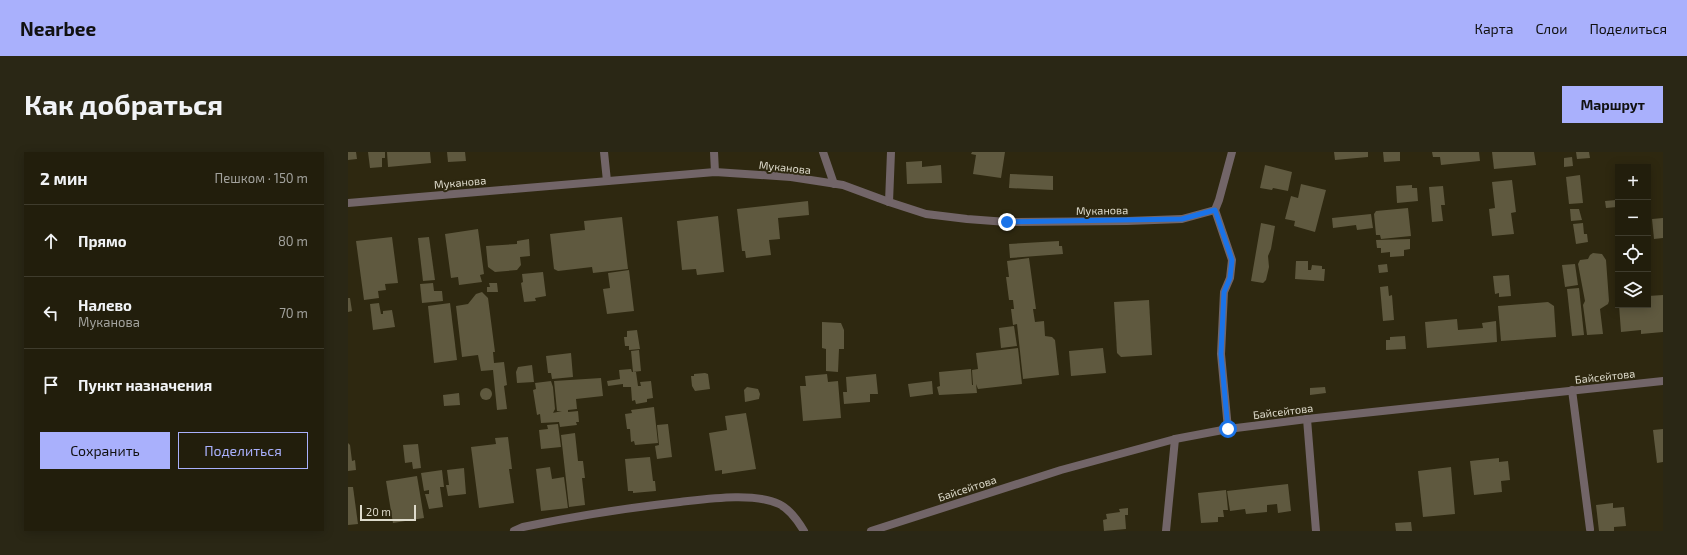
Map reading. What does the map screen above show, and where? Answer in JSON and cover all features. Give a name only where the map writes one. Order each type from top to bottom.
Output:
[{"type":"street","points":[[604,152],[607,181]]},
{"type":"street","points":[[714,152],[715,172]]},
{"type":"street","points":[[823,152],[834,184]]},
{"type":"street","points":[[889,202],[892,152]]},
{"type":"street","points":[[1228,429],[1221,354],[1224,292],[1230,278],[1232,260],[1215,210],[1232,152]]},
{"type":"street","name":"Муканова","points":[[348,204],[715,172],[791,178],[843,185],[926,214],[1007,222],[1182,219],[1215,210]]},
{"type":"street","name":"Байсейтова","points":[[871,531],[1061,470],[1175,439],[1228,429],[1307,419],[1663,381]]},
{"type":"street","points":[[1572,390],[1590,529]]},
{"type":"street","points":[[1307,419],[1316,531]]},
{"type":"street","points":[[1166,531],[1175,439]]},
{"type":"street","points":[[514,531],[523,527],[585,514],[652,505],[735,498],[768,500],[781,505],[795,518],[804,531]]},
{"type":"building","points":[[348,152],[356,152],[357,159],[348,160]]},
{"type":"building","points":[[368,152],[385,152],[385,158],[382,158],[382,167],[370,168]]},
{"type":"building","points":[[387,152],[430,152],[431,163],[388,167]]},
{"type":"building","points":[[447,152],[465,152],[466,161],[448,162]]},
{"type":"building","points":[[972,152],[1005,152],[1001,178],[973,174],[976,155],[971,154]]},
{"type":"building","points":[[1334,152],[1368,152],[1368,157],[1335,160]]},
{"type":"building","points":[[1383,152],[1400,152],[1400,161],[1384,162]]},
{"type":"building","points":[[1432,152],[1479,152],[1480,161],[1441,165],[1440,157],[1433,157]]},
{"type":"building","points":[[1492,152],[1534,152],[1536,165],[1494,169]]},
{"type":"building","points":[[1576,152],[1589,152],[1590,158],[1577,159]]},
{"type":"building","points":[[1572,157],[1573,166],[1564,167],[1564,158]]},
{"type":"building","points":[[922,161],[922,167],[941,165],[942,183],[907,184],[906,162]]},
{"type":"building","points":[[1265,165],[1292,172],[1288,191],[1273,188],[1272,190],[1260,188]]},
{"type":"building","points":[[1010,174],[1053,176],[1053,190],[1009,188]]},
{"type":"building","points":[[1580,175],[1583,203],[1569,204],[1566,177]]},
{"type":"building","points":[[1512,180],[1516,212],[1511,213],[1514,234],[1492,236],[1489,209],[1495,208],[1492,182]]},
{"type":"building","points":[[1301,184],[1326,190],[1315,232],[1294,226],[1295,221],[1285,219],[1291,196],[1298,198]]},
{"type":"building","points":[[1412,185],[1412,188],[1417,188],[1418,201],[1397,203],[1396,186]]},
{"type":"building","points":[[1443,186],[1445,205],[1441,205],[1443,221],[1432,222],[1429,187]]},
{"type":"building","points":[[1615,200],[1615,207],[1606,208],[1605,201]]},
{"type":"building","points":[[808,201],[809,215],[778,218],[780,239],[769,240],[771,255],[746,258],[745,251],[742,251],[737,209]]},
{"type":"building","points":[[1408,208],[1411,236],[1381,239],[1380,235],[1376,235],[1374,214],[1376,211]]},
{"type":"building","points":[[1570,209],[1579,209],[1582,220],[1571,221]]},
{"type":"building","points":[[1371,214],[1373,228],[1357,230],[1356,225],[1333,228],[1332,218]]},
{"type":"building","points":[[718,216],[724,272],[697,275],[696,269],[682,270],[677,221]]},
{"type":"building","points":[[622,217],[628,269],[593,273],[592,267],[558,271],[554,269],[550,234],[585,230],[584,221]]},
{"type":"building","points":[[1663,218],[1663,238],[1654,239],[1652,219]]},
{"type":"building","points":[[1261,223],[1275,226],[1271,249],[1268,256],[1269,267],[1266,280],[1263,283],[1251,281]]},
{"type":"building","points":[[1583,223],[1584,234],[1587,234],[1588,242],[1576,244],[1573,224]]},
{"type":"building","points":[[478,229],[484,274],[480,275],[482,282],[459,285],[458,277],[451,278],[445,234]]},
{"type":"building","points":[[392,237],[398,283],[385,284],[386,290],[378,291],[379,298],[364,300],[356,241]]},
{"type":"building","points":[[429,237],[435,280],[423,281],[418,238]]},
{"type":"building","points":[[529,239],[530,256],[520,257],[521,265],[517,270],[495,272],[488,267],[486,246],[517,244],[517,241]]},
{"type":"building","points":[[1410,239],[1410,249],[1404,250],[1404,256],[1390,257],[1390,252],[1381,253],[1381,248],[1377,248],[1376,240]]},
{"type":"building","points":[[1059,241],[1059,246],[1062,246],[1063,254],[1010,258],[1009,244]]},
{"type":"building","points":[[1593,253],[1602,254],[1606,260],[1609,301],[1608,304],[1600,309],[1603,334],[1587,335],[1583,305],[1585,301],[1578,264],[1580,260],[1588,259]]},
{"type":"building","points":[[1029,258],[1036,309],[1033,309],[1035,322],[1044,321],[1045,336],[1052,337],[1055,340],[1059,375],[1023,379],[1017,324],[1013,325],[1011,309],[1014,309],[1013,300],[1009,300],[1006,277],[1009,277],[1007,261]]},
{"type":"building","points":[[1296,261],[1308,261],[1308,270],[1311,270],[1312,265],[1322,266],[1322,269],[1325,269],[1324,281],[1295,279]]},
{"type":"building","points":[[1387,264],[1388,272],[1379,273],[1378,265]]},
{"type":"building","points":[[1575,264],[1578,285],[1565,287],[1562,265]]},
{"type":"building","points":[[629,270],[634,311],[607,314],[603,289],[610,288],[608,273]]},
{"type":"building","points":[[543,272],[546,296],[535,298],[536,301],[524,302],[521,283],[523,282],[522,274]]},
{"type":"building","points":[[1509,275],[1511,296],[1499,297],[1499,293],[1495,294],[1493,276]]},
{"type":"building","points":[[433,283],[434,291],[442,291],[443,301],[422,303],[420,284]]},
{"type":"building","points":[[489,283],[497,283],[498,292],[487,292],[487,287],[490,287]]},
{"type":"building","points":[[1388,286],[1389,296],[1392,295],[1394,320],[1383,321],[1380,287]]},
{"type":"building","points":[[1579,288],[1584,335],[1572,336],[1567,289]]},
{"type":"building","points":[[482,292],[488,298],[495,352],[493,352],[494,363],[504,362],[507,385],[504,386],[507,409],[497,410],[493,370],[481,371],[478,355],[462,357],[456,306],[468,304],[476,294]]},
{"type":"building","points":[[1663,295],[1663,332],[1641,334],[1641,330],[1621,332],[1619,308],[1651,308],[1651,296]]},
{"type":"building","points":[[348,298],[350,298],[352,311],[348,312]]},
{"type":"building","points":[[1149,300],[1152,355],[1121,357],[1117,353],[1114,302]]},
{"type":"building","points":[[1548,302],[1554,306],[1556,337],[1501,341],[1498,306]]},
{"type":"building","points":[[379,303],[381,314],[383,314],[383,311],[392,310],[395,327],[373,330],[370,304]]},
{"type":"building","points":[[450,303],[457,360],[434,363],[428,306]]},
{"type":"building","points":[[1457,319],[1458,330],[1483,328],[1482,323],[1496,321],[1497,342],[1427,348],[1425,322]]},
{"type":"building","points":[[822,322],[841,323],[844,330],[844,349],[839,349],[838,372],[826,371],[826,349],[822,348]]},
{"type":"building","points":[[1014,326],[1017,346],[1001,348],[999,328]]},
{"type":"building","points":[[637,330],[640,349],[629,350],[629,346],[625,346],[624,337],[627,337],[627,331]]},
{"type":"building","points":[[1405,336],[1406,349],[1386,350],[1386,340],[1390,340],[1390,337]]},
{"type":"building","points":[[1018,348],[1022,384],[978,389],[976,384],[977,393],[939,395],[937,387],[940,386],[939,372],[971,369],[973,385],[972,370],[978,369],[976,353]]},
{"type":"building","points":[[1103,348],[1106,373],[1071,376],[1069,351]]},
{"type":"building","points":[[639,350],[641,371],[633,372],[631,351]]},
{"type":"building","points":[[571,353],[573,377],[552,379],[551,373],[548,373],[546,356]]},
{"type":"building","points":[[532,365],[534,382],[517,383],[516,372],[518,367]]},
{"type":"building","points":[[631,369],[632,372],[636,372],[638,386],[641,386],[640,382],[651,381],[653,398],[647,399],[647,402],[636,404],[635,400],[632,401],[631,387],[623,387],[623,384],[608,386],[607,381],[620,379],[619,370]]},
{"type":"building","points":[[694,374],[708,374],[710,389],[695,391],[692,386],[691,376],[694,376]]},
{"type":"building","points":[[827,374],[828,382],[838,381],[841,418],[803,421],[800,386],[806,386],[805,376]]},
{"type":"building","points":[[876,374],[878,394],[870,394],[870,402],[844,404],[843,392],[847,392],[846,377]]},
{"type":"building","points":[[601,378],[603,396],[576,399],[577,409],[568,410],[568,412],[578,411],[579,422],[576,422],[577,425],[560,427],[559,422],[541,423],[540,414],[537,415],[533,390],[536,389],[535,383],[551,381],[555,409],[553,413],[562,411],[557,411],[554,381]]},
{"type":"building","points":[[932,381],[933,394],[910,397],[908,384]]},
{"type":"building","points":[[747,387],[758,389],[760,394],[759,399],[745,402],[744,390]]},
{"type":"building","points":[[1325,387],[1326,393],[1310,395],[1310,388]]},
{"type":"building","points":[[484,388],[488,388],[492,394],[488,400],[484,400],[480,396],[480,392]]},
{"type":"building","points":[[459,393],[460,405],[444,406],[443,395]]},
{"type":"building","points":[[654,407],[658,443],[635,445],[634,441],[631,442],[630,429],[627,429],[625,414],[632,413],[631,410]]},
{"type":"building","points":[[746,413],[756,469],[722,474],[722,470],[715,471],[709,433],[727,430],[725,416]]},
{"type":"building","points":[[558,424],[561,447],[541,449],[539,430],[548,429],[547,425]]},
{"type":"building","points":[[668,424],[672,457],[657,459],[655,446],[659,445],[657,425]]},
{"type":"building","points":[[1663,429],[1663,462],[1657,463],[1653,430]]},
{"type":"building","points":[[575,433],[578,461],[583,461],[585,478],[582,478],[585,505],[569,507],[561,435]]},
{"type":"building","points":[[508,437],[512,469],[509,469],[514,503],[479,508],[471,447],[496,444],[495,438]]},
{"type":"building","points":[[348,443],[350,445],[352,461],[355,460],[356,470],[348,471]]},
{"type":"building","points":[[418,444],[421,468],[413,469],[412,462],[405,463],[403,445]]},
{"type":"building","points":[[650,457],[653,481],[655,481],[656,491],[633,493],[633,491],[628,491],[625,459]]},
{"type":"building","points":[[1499,458],[1499,462],[1508,461],[1510,480],[1501,481],[1502,492],[1474,495],[1470,461]]},
{"type":"building","points":[[550,467],[552,479],[564,477],[568,508],[541,511],[536,469]]},
{"type":"building","points":[[1451,467],[1455,514],[1423,517],[1418,471]]},
{"type":"building","points":[[464,468],[466,494],[448,496],[446,485],[449,485],[447,470]]},
{"type":"building","points":[[442,470],[444,487],[440,487],[443,507],[429,509],[425,494],[429,494],[429,490],[424,491],[421,473]]},
{"type":"building","points":[[417,476],[424,518],[393,523],[386,481]]},
{"type":"building","points":[[1288,484],[1291,511],[1278,513],[1277,504],[1267,505],[1267,512],[1246,514],[1245,509],[1230,511],[1227,491]]},
{"type":"building","points":[[348,487],[353,487],[358,524],[348,525]]},
{"type":"building","points":[[1226,490],[1228,510],[1223,510],[1224,517],[1218,517],[1218,522],[1201,523],[1198,493]]},
{"type":"building","points":[[1613,503],[1613,508],[1624,507],[1626,526],[1614,527],[1614,531],[1599,531],[1596,505]]},
{"type":"building","points":[[1128,508],[1128,515],[1125,515],[1126,529],[1104,531],[1103,520],[1107,519],[1106,514],[1120,512],[1119,509]]},
{"type":"building","points":[[1411,522],[1412,531],[1396,531],[1395,523]]},
{"type":"route","points":[[1007,222],[1182,219],[1215,210],[1232,260],[1230,278],[1224,292],[1221,354],[1228,429]]}]
